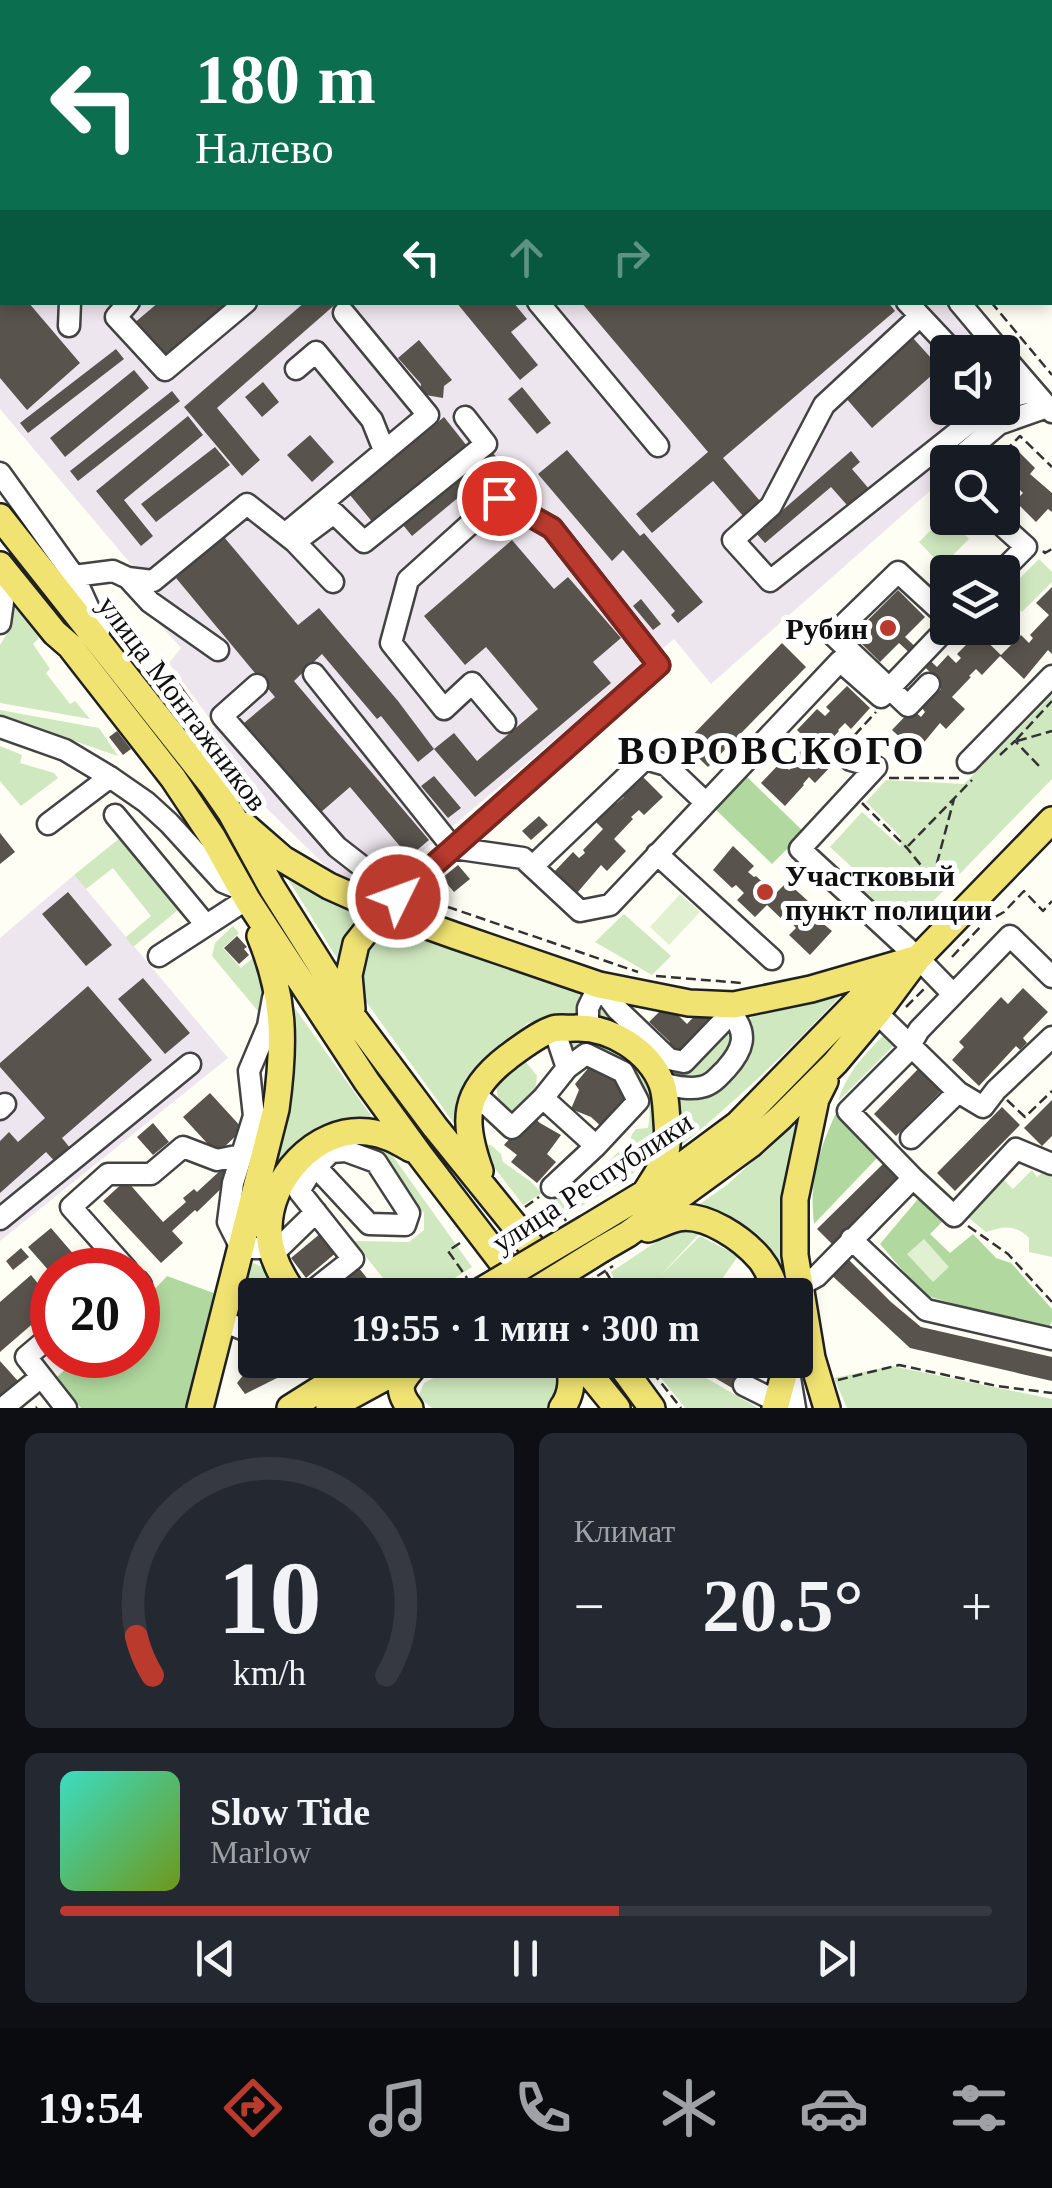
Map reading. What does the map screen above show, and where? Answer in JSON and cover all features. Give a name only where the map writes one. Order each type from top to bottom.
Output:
[{"type":"main road","name":"улица Монтажников","points":[[0,516],[232,813],[272,888],[353,1016],[435,1127],[557,1278]]},
{"type":"main road","name":"улица Монтажников","points":[[0,565],[70,646],[173,778],[328,1024],[515,1278]]},
{"type":"main road","points":[[232,813],[283,859],[330,886],[396,899],[599,985],[732,1009],[918,958]]},
{"type":"main road","name":"улица Республики","points":[[565,1278],[607,1262],[628,1234],[750,1145],[835,1063],[918,958],[1052,820]]},
{"type":"main road","points":[[200,1408],[276,1109],[282,1066],[276,981],[244,894]]},
{"type":"main road","points":[[353,1016],[349,975],[356,944],[396,899]]},
{"type":"main road","name":"улица Республики","points":[[489,1278],[645,1193],[738,1124],[861,998],[918,958]]},
{"type":"main road","points":[[487,1190],[469,1140],[468,1111],[488,1072],[554,1029],[588,1028],[625,1042],[645,1058],[662,1082],[668,1134],[665,1159],[645,1193]]},
{"type":"main road","points":[[790,1278],[795,1255],[795,1199],[809,1127],[816,1099],[835,1063]]},
{"type":"main road","points":[[284,1278],[268,1230],[272,1198],[306,1152],[333,1135],[365,1131],[389,1136],[420,1154]]},
{"type":"main road","points":[[628,1234],[678,1218],[696,1218],[748,1247],[774,1278]]},
{"type":"main road","points":[[813,1361],[827,1408]]},
{"type":"main road","points":[[290,1408],[338,1378]]},
{"type":"main road","points":[[329,1408],[385,1378]]},
{"type":"main road","points":[[404,1378],[400,1387],[402,1398],[410,1408]]},
{"type":"main road","points":[[562,1408],[572,1378]]},
{"type":"main road","points":[[593,1378],[617,1408]]},
{"type":"main road","points":[[630,1378],[652,1408]]},
{"type":"main road","points":[[783,1406],[786,1378]]},
{"type":"street","points":[[69,326],[70,305]]},
{"type":"street","points":[[126,305],[116,317],[165,370],[242,305]]},
{"type":"street","points":[[540,305],[658,446]]},
{"type":"street","points":[[962,305],[987,335]]},
{"type":"street","points":[[937,335],[913,310],[824,404],[771,506],[733,540],[770,582],[967,425]]},
{"type":"street","points":[[290,538],[384,450],[428,415],[344,312]]},
{"type":"street","points":[[296,370],[316,352],[372,420],[384,450]]},
{"type":"street","points":[[974,445],[999,424],[1044,404],[1020,375]]},
{"type":"street","points":[[290,538],[334,513],[364,542],[486,444],[465,417]]},
{"type":"street","points":[[0,472],[74,576],[112,661]]},
{"type":"street","points":[[258,685],[222,716],[337,847],[396,899],[659,665],[552,528],[499,498],[408,580],[391,643],[444,709],[472,682],[505,722]]},
{"type":"street","points":[[74,576],[113,571],[128,578],[153,581],[247,504],[290,538],[333,582]]},
{"type":"street","points":[[1013,535],[1026,547],[1018,555]]},
{"type":"street","points":[[929,684],[908,706],[833,636],[898,572],[930,601]]},
{"type":"street","points":[[128,578],[150,602],[218,650]]},
{"type":"street","points":[[0,589],[0,623]]},
{"type":"street","points":[[314,674],[453,848],[523,858],[580,911],[610,904],[840,661],[881,697],[931,645]]},
{"type":"street","points":[[968,762],[1052,676]]},
{"type":"street","points":[[0,728],[65,750],[110,777],[146,802],[223,882],[244,894],[160,956]]},
{"type":"street","points":[[533,866],[644,759],[666,765],[706,803]]},
{"type":"street","points":[[850,760],[876,767],[800,850],[952,994]]},
{"type":"street","points":[[48,824],[110,777]]},
{"type":"street","points":[[115,815],[206,925]]},
{"type":"street","points":[[657,854],[772,959]]},
{"type":"street","points":[[809,1127],[830,1112],[848,1111],[905,1054],[919,1030],[952,994],[1010,936],[1052,977]]},
{"type":"street","points":[[276,981],[268,1026],[249,1071],[254,1116],[232,1183],[228,1222],[241,1248],[272,1250],[279,1248],[316,1212]]},
{"type":"street","points":[[588,1028],[588,1008],[599,985],[617,1010],[669,1059],[684,1062],[732,1009],[739,1022],[740,1054],[710,1084],[696,1089],[662,1082]]},
{"type":"street","points":[[877,1013],[958,1092],[983,1107],[1052,1036]]},
{"type":"street","points":[[554,1029],[567,1068]]},
{"type":"street","points":[[468,1111],[483,1102],[512,1128],[567,1068],[586,1054],[623,1072],[638,1100],[552,1187]]},
{"type":"street","points":[[0,1219],[190,1064]]},
{"type":"street","points":[[911,1138],[958,1092]]},
{"type":"street","points":[[542,1098],[596,1146]]},
{"type":"street","points":[[848,1111],[954,1216],[1016,1148],[1052,1164]]},
{"type":"street","points":[[107,1248],[71,1207],[108,1174],[150,1174],[182,1147],[217,1160],[242,1155]]},
{"type":"street","points":[[316,1168],[369,1224],[405,1225],[408,1213],[376,1162],[346,1151],[332,1152],[316,1168],[299,1191],[353,1259],[329,1278]]},
{"type":"street","points":[[813,1278],[913,1178]]},
{"type":"street","points":[[851,1239],[926,1310],[1052,1340]]},
{"type":"street","points":[[222,1322],[238,1328]]},
{"type":"street","points":[[3,1408],[40,1378]]},
{"type":"street","points":[[42,1378],[66,1408]]},
{"type":"street","points":[[744,1384],[783,1406]]},
{"type":"path","points":[[994,305],[1052,375]]},
{"type":"path","points":[[1011,445],[1020,436],[1052,467]]},
{"type":"path","points":[[1045,553],[1052,550]]},
{"type":"path","points":[[1001,754],[1052,702]]},
{"type":"path","points":[[1015,741],[1052,731]]},
{"type":"path","points":[[1015,741],[1041,768]]},
{"type":"path","points":[[884,778],[972,778],[907,848]]},
{"type":"path","points":[[862,803],[907,848],[932,880],[954,798]]},
{"type":"path","points":[[952,957],[983,924],[1004,912],[1024,892],[1044,911],[1052,902]]},
{"type":"path","points":[[396,899],[448,908],[646,975],[749,984]]},
{"type":"path","points":[[996,1090],[1025,1118],[1052,1090]]},
{"type":"path","points":[[954,1216],[1008,1254],[1052,1302]]},
{"type":"path","points":[[464,1240],[448,1251],[465,1278]]},
{"type":"path","points":[[579,1278],[607,1262],[613,1278]]},
{"type":"path","points":[[833,1382],[899,1364],[998,1386],[1052,1393]]},
{"type":"path","points":[[657,1378],[680,1408]]},
{"type":"shaded area","points":[[0,305],[950,305],[976,335],[930,335],[930,425],[1000,425],[972,445],[930,445],[930,491],[711,684],[674,639],[378,889],[362,888],[331,871],[251,793],[209,733],[215,726],[169,663],[181,648],[139,601],[152,589],[0,409]]},
{"type":"shaded area","points":[[1020,386],[1033,401],[1020,410]]},
{"type":"shaded area","points":[[74,875],[228,1058],[0,1241],[0,938]]},
{"type":"green space","points":[[930,531],[930,535],[965,535],[969,539],[953,555],[931,555],[919,542]]},
{"type":"green space","points":[[1039,559],[1052,572],[1052,582],[1022,612],[1020,610],[1020,578]]},
{"type":"green space","points":[[12,596],[39,638],[33,644],[50,669],[46,673],[70,704],[75,701],[90,719],[0,703],[0,645],[11,626]]},
{"type":"green space","points":[[1052,695],[1052,779],[910,925],[893,923],[861,892],[869,883],[830,847],[862,812],[901,847],[900,836],[866,802],[886,780],[964,784]]},
{"type":"green space","points":[[0,710],[99,728],[118,756],[13,720],[0,714]]},
{"type":"green space","points":[[0,746],[22,755],[20,763],[54,773],[58,778],[21,806],[0,781]]},
{"type":"green space","points":[[746,776],[804,832],[772,864],[714,808]]},
{"type":"green space","points":[[120,838],[178,910],[133,947],[126,937],[151,916],[113,868],[86,889],[74,875]]},
{"type":"green space","points":[[288,879],[369,913],[340,963]]},
{"type":"green space","points":[[680,894],[700,912],[669,945],[650,927]]},
{"type":"green space","points":[[624,914],[671,956],[652,975],[595,942]]},
{"type":"green space","points":[[390,919],[580,987],[577,1016],[528,1023],[487,1058],[465,1092],[456,1126],[359,992],[361,953]]},
{"type":"green space","points":[[233,926],[239,933],[223,948],[241,968],[253,958],[262,987],[262,1016],[212,956],[215,943]]},
{"type":"green space","points":[[845,991],[764,1073],[677,1149],[672,1092],[699,1095],[745,1023],[761,1010]]},
{"type":"green space","points":[[292,1004],[374,1120],[343,1122],[264,1192],[292,1059]]},
{"type":"green space","points":[[600,1009],[638,1037],[670,1068],[723,1029],[733,1034],[736,1041],[703,1077],[684,1082],[673,1080],[599,1022],[596,1010]]},
{"type":"green space","points":[[889,1030],[900,1053],[893,1046],[838,1101],[853,1071]]},
{"type":"green space","points":[[575,1038],[612,1043],[652,1079],[658,1152],[625,1180],[565,1216],[553,1195],[573,1193],[630,1142],[636,1129],[648,1128],[649,1114],[644,1090],[629,1069],[596,1047],[573,1050]]},
{"type":"green space","points":[[523,1058],[537,1076],[535,1095],[515,1118],[499,1100],[497,1077]]},
{"type":"green space","points":[[836,1113],[879,1156],[814,1224],[816,1167]]},
{"type":"green space","points":[[803,1115],[793,1278],[773,1278],[694,1208],[727,1185]]},
{"type":"green space","points":[[365,1139],[387,1148],[472,1267],[455,1278],[383,1278],[353,1241],[409,1242],[424,1230],[424,1213],[380,1153],[361,1144]]},
{"type":"green space","points":[[487,1145],[542,1193],[523,1205],[481,1150]]},
{"type":"green space","points":[[1032,1170],[1037,1177],[1044,1171],[1052,1178],[1052,1257],[1029,1252],[1029,1238],[1019,1230],[986,1232],[964,1214],[1003,1179],[1013,1189]]},
{"type":"green space","points":[[918,1199],[942,1222],[930,1234],[950,1253],[973,1234],[996,1258],[1011,1263],[1052,1309],[1047,1331],[924,1295],[880,1244]]},
{"type":"green space","points":[[674,1230],[699,1234],[661,1275],[700,1236],[738,1256],[723,1278],[614,1278],[611,1272]]},
{"type":"green space","points":[[924,1239],[949,1267],[933,1282],[907,1254]]},
{"type":"green space","points":[[247,1261],[269,1269],[272,1278],[242,1278]]},
{"type":"green space","points":[[167,1276],[219,1295],[188,1408],[81,1408],[58,1378],[160,1378],[160,1283]]},
{"type":"green space","points":[[238,1291],[238,1314],[232,1311]]},
{"type":"green space","points":[[892,1366],[1052,1399],[1052,1408],[847,1408],[834,1378]]},
{"type":"green space","points":[[433,1378],[563,1379],[562,1390],[549,1408],[432,1408],[418,1397],[424,1383]]},
{"type":"green space","points":[[661,1378],[706,1378],[758,1408],[685,1408]]},
{"type":"building","points":[[0,305],[31,305],[80,363],[27,410],[0,378]]},
{"type":"building","points":[[155,305],[231,305],[163,361],[133,324]]},
{"type":"building","points":[[302,305],[335,305],[217,408],[260,460],[242,476],[184,407]]},
{"type":"building","points":[[458,305],[515,305],[527,319],[511,332],[538,365],[520,380]]},
{"type":"building","points":[[584,305],[890,305],[895,311],[723,458],[760,501],[743,516],[713,481],[652,533],[636,514],[708,452]]},
{"type":"building","points":[[913,338],[930,357],[930,377],[872,428],[845,397]]},
{"type":"building","points":[[419,340],[452,380],[444,386],[443,398],[420,394],[421,384],[398,358]]},
{"type":"building","points":[[116,349],[124,359],[28,433],[20,423]]},
{"type":"building","points":[[134,370],[149,388],[65,457],[50,438]]},
{"type":"building","points":[[263,382],[279,402],[262,417],[245,397]]},
{"type":"building","points":[[522,387],[551,423],[537,434],[508,399]]},
{"type":"building","points":[[172,391],[180,401],[78,481],[70,471]]},
{"type":"building","points":[[188,416],[203,435],[124,500],[153,536],[141,546],[96,491]]},
{"type":"building","points":[[444,417],[467,446],[374,524],[350,495]]},
{"type":"building","points":[[310,435],[334,462],[312,482],[287,455]]},
{"type":"building","points":[[215,447],[230,465],[156,522],[141,504]]},
{"type":"building","points":[[567,450],[703,602],[678,623],[671,615],[675,611],[623,550],[612,561],[538,474]]},
{"type":"building","points":[[491,451],[501,462],[412,536],[403,525]]},
{"type":"building","points":[[851,451],[860,462],[852,469],[882,504],[862,522],[831,487],[765,543],[756,533]]},
{"type":"building","points":[[1020,453],[1035,468],[1030,474],[1052,493],[1052,512],[1048,509],[1036,522],[1020,506]]},
{"type":"building","points":[[224,537],[298,625],[319,608],[434,749],[418,762],[322,654],[294,681],[429,840],[409,857],[350,787],[320,813],[244,723],[275,697],[176,578]]},
{"type":"building","points":[[512,540],[554,589],[568,577],[621,638],[593,662],[611,683],[475,797],[434,749],[454,733],[477,761],[538,709],[486,647],[465,665],[424,616]]},
{"type":"building","points":[[1052,587],[1052,654],[1048,650],[1024,679],[1000,656],[1011,645],[1020,645],[1021,635],[1029,643],[1033,638],[1030,635],[1049,615],[1036,603]]},
{"type":"building","points":[[898,590],[925,617],[905,637],[937,667],[948,655],[956,663],[961,658],[957,654],[966,645],[991,645],[1001,655],[982,675],[976,669],[969,676],[952,697],[965,709],[946,729],[940,723],[916,752],[892,730],[912,709],[921,717],[925,712],[922,708],[941,689],[928,677],[931,673],[899,643],[880,662],[853,635]]},
{"type":"building","points":[[641,599],[661,624],[653,630],[633,606]]},
{"type":"building","points":[[782,643],[806,667],[708,767],[684,744]]},
{"type":"building","points":[[178,681],[193,702],[185,707],[170,686]]},
{"type":"building","points":[[847,686],[870,708],[851,729],[845,723],[838,730],[821,751],[834,763],[815,783],[809,777],[785,806],[761,783],[781,762],[789,770],[794,765],[791,762],[809,742],[797,730],[817,709],[825,716],[830,711],[826,707]]},
{"type":"building","points":[[117,731],[131,749],[123,755],[109,737]]},
{"type":"building","points":[[641,775],[663,797],[644,815],[639,810],[631,817],[614,839],[626,851],[607,871],[601,865],[577,893],[554,872],[573,852],[579,858],[585,853],[583,850],[603,829],[590,816],[610,796],[617,803]]},
{"type":"building","points":[[434,776],[461,808],[448,818],[421,786]]},
{"type":"building","points":[[539,816],[548,825],[531,840],[522,831]]},
{"type":"building","points":[[0,833],[15,852],[0,864]]},
{"type":"building","points":[[733,846],[754,866],[748,872],[775,894],[787,882],[808,901],[803,907],[832,931],[810,955],[789,935],[796,928],[790,921],[787,924],[767,905],[755,917],[737,900],[744,893],[736,885],[732,888],[713,870]]},
{"type":"building","points":[[458,865],[470,879],[454,892],[442,878]]},
{"type":"building","points":[[68,892],[112,945],[86,966],[42,914]]},
{"type":"building","points":[[237,936],[249,955],[239,964],[224,948]]},
{"type":"building","points":[[143,978],[190,1033],[165,1054],[118,999]]},
{"type":"building","points":[[88,986],[152,1060],[62,1138],[75,1154],[60,1167],[46,1152],[0,1193],[0,1141],[9,1132],[18,1142],[45,1118],[0,1063]]},
{"type":"building","points":[[1023,988],[1048,1012],[1023,1038],[1027,1043],[1020,1050],[1016,1046],[979,1086],[952,1060],[964,1047],[959,1042],[1001,997],[1008,1004]]},
{"type":"building","points":[[667,1004],[687,1024],[703,1007],[716,1019],[678,1058],[666,1047],[670,1042],[649,1022]]},
{"type":"building","points":[[590,1066],[596,1071],[600,1067],[624,1087],[620,1092],[629,1101],[604,1129],[591,1117],[571,1109],[579,1090],[575,1084]]},
{"type":"building","points":[[920,1067],[943,1089],[896,1136],[874,1114]]},
{"type":"building","points":[[210,1093],[243,1129],[217,1154],[183,1117]]},
{"type":"building","points":[[1052,1100],[1052,1136],[1042,1146],[1024,1128]]},
{"type":"building","points":[[1002,1107],[1020,1125],[955,1191],[937,1173]]},
{"type":"building","points":[[531,1115],[561,1135],[547,1154],[556,1162],[537,1183],[511,1162],[517,1155],[504,1145]]},
{"type":"building","points":[[153,1123],[169,1142],[153,1155],[137,1137]]},
{"type":"building","points":[[883,1164],[901,1183],[835,1247],[817,1229]]},
{"type":"building","points":[[222,1169],[231,1179],[172,1231],[183,1243],[161,1263],[160,1248],[147,1248],[103,1201],[126,1180],[163,1222],[186,1202],[183,1198],[194,1189],[197,1192]]},
{"type":"building","points":[[51,1228],[68,1248],[30,1249],[28,1247]]},
{"type":"building","points":[[321,1233],[337,1252],[306,1278],[291,1258]]},
{"type":"building","points":[[21,1248],[29,1257],[13,1270],[6,1261]]},
{"type":"building","points":[[843,1254],[921,1327],[1052,1357],[1052,1381],[910,1348],[827,1271]]},
{"type":"building","points":[[359,1268],[367,1278],[346,1278]]},
{"type":"building","points":[[30,1276],[30,1326],[0,1352],[0,1302]]},
{"type":"building","points":[[0,1361],[18,1381],[0,1396]]},
{"type":"building","points":[[241,1378],[277,1378],[245,1394],[237,1383]]},
{"type":"building","points":[[715,1378],[740,1378],[734,1389]]},
{"type":"place","name":"Рубин","points":[[888,628]]},
{"type":"place","name":"Участковый пункт полиции","points":[[765,892]]},
{"type":"district","name":"ВОРОВСКОГО","points":[[772,750]]},
{"type":"route","points":[[398,897],[659,665],[552,528],[499,498]]}]
